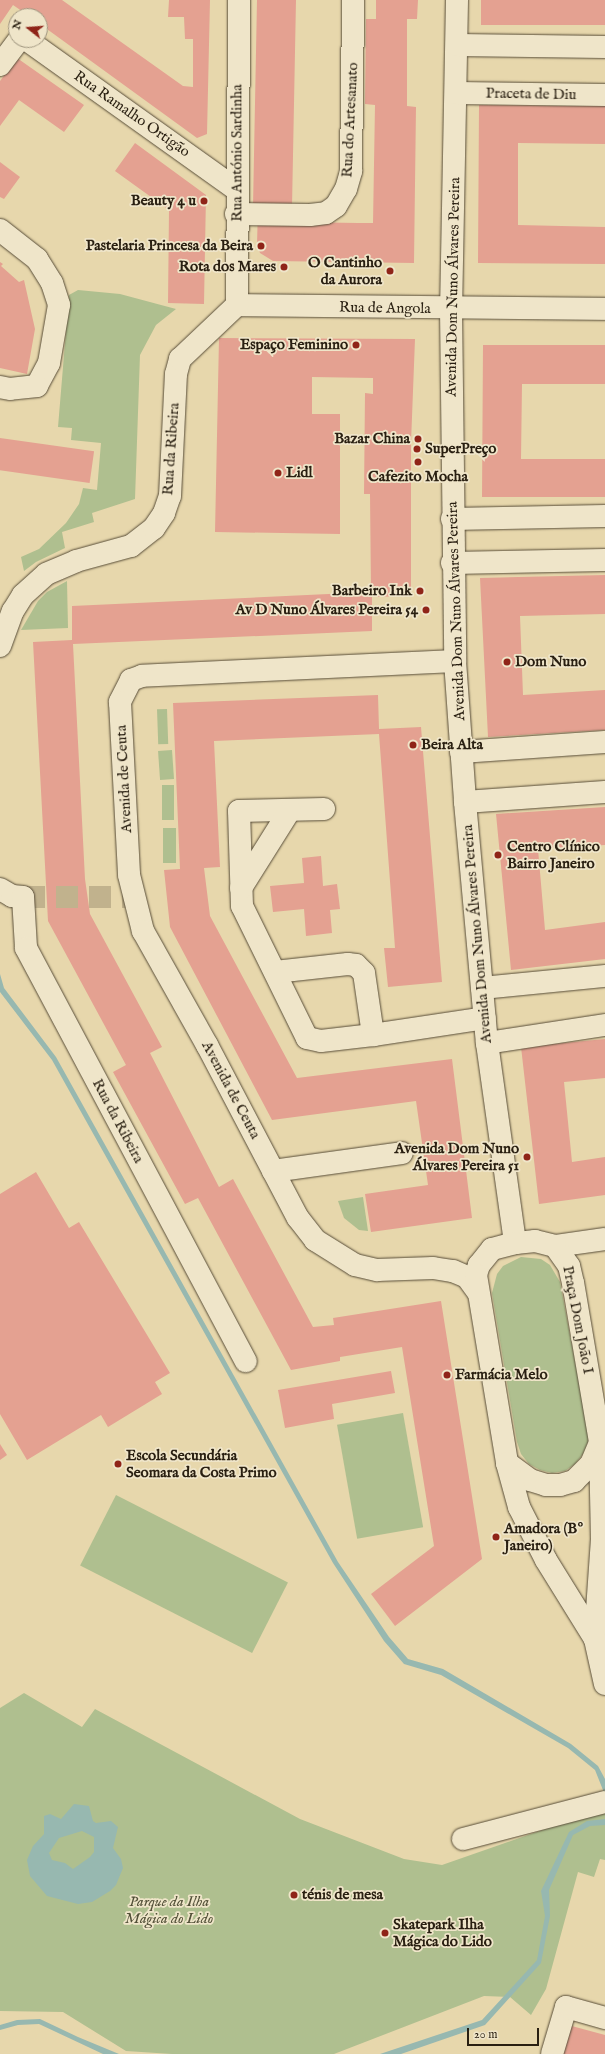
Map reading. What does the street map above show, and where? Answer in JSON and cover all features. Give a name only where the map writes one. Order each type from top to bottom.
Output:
[{"type":"street","name":"Rua António Sardinha","points":[[237,305],[236,189],[239,0]]},
{"type":"street","name":"Rua do Artesanato","points":[[236,214],[310,215],[326,213],[336,206],[346,189],[351,171],[353,0]]},
{"type":"street","name":"Avenida Dom Nuno Álvares Pereira","points":[[457,0],[451,309],[452,563],[455,661],[465,802],[487,1042],[515,1243]]},
{"type":"street","points":[[457,45],[605,46]]},
{"type":"street","points":[[0,65],[13,48]]},
{"type":"street","name":"Rua Ramalho Ortigão","points":[[38,48],[236,189]]},
{"type":"street","name":"Praceta de Diu","points":[[456,93],[605,95]]},
{"type":"street","points":[[0,230],[37,259],[52,283],[59,305],[49,363],[37,386],[10,389],[0,387]]},
{"type":"street","name":"Rua de Angola","points":[[237,305],[451,309],[605,309]]},
{"type":"street","name":"Rua da Ribeira","points":[[0,646],[13,611],[23,595],[46,574],[76,561],[130,546],[144,538],[164,513],[170,496],[176,374],[180,359],[237,305]]},
{"type":"street","points":[[452,519],[605,516]]},
{"type":"street","points":[[452,563],[605,560]]},
{"type":"street","name":"Avenida de Ceuta","points":[[455,661],[142,676],[131,680],[120,702],[129,875],[143,931],[207,1045],[298,1218],[315,1240],[334,1254],[355,1265],[377,1270],[433,1268],[453,1271],[467,1277],[477,1291]]},
{"type":"street","points":[[461,752],[605,742]]},
{"type":"street","points":[[465,802],[605,792]]},
{"type":"street","points":[[324,809],[239,811],[242,906],[307,1038],[321,1041],[373,1035],[485,1018]]},
{"type":"street","points":[[241,888],[290,810]]},
{"type":"street","name":"Rua da Ribeira","points":[[0,890],[12,896],[23,897],[26,948],[246,1360]]},
{"type":"street","points":[[275,972],[348,964],[356,965],[364,973],[373,1035]]},
{"type":"street","points":[[482,988],[605,976]]},
{"type":"street","points":[[487,1042],[605,1025]]},
{"type":"street","points":[[273,1171],[402,1153]]},
{"type":"street","points":[[555,1246],[605,1239]]},
{"type":"street","name":"Praça Dom João I","points":[[535,1241],[555,1246],[569,1266],[573,1283],[600,1442],[602,1540],[595,1639],[546,1560],[519,1507],[507,1463],[477,1291],[476,1275],[485,1256],[492,1249],[515,1243],[535,1241]]},
{"type":"street","points":[[507,1463],[530,1480],[546,1485],[560,1485],[574,1481],[591,1464],[600,1442]]},
{"type":"street","points":[[595,1639],[605,1684]]},
{"type":"street","points":[[463,1839],[605,1802]]},
{"type":"street","points":[[552,2054],[566,2007],[605,2018]]},
{"type":"green space","points":[[78,290],[120,294],[176,309],[156,325],[140,355],[135,499],[92,513],[94,522],[62,532],[65,548],[36,562],[24,571],[21,557],[39,549],[66,523],[79,504],[83,488],[97,490],[101,443],[71,440],[72,428],[58,427],[69,295]]},
{"type":"green space","points":[[67,581],[68,628],[21,630],[38,601],[47,592]]},
{"type":"green space","points":[[157,709],[167,709],[168,744],[158,744]]},
{"type":"green space","points":[[172,750],[174,779],[160,780],[158,751]]},
{"type":"green space","points":[[162,785],[174,785],[174,820],[162,820]]},
{"type":"green space","points":[[163,828],[176,828],[176,863],[163,863]]},
{"type":"green space","points":[[363,1197],[368,1231],[359,1230],[344,1218],[338,1201]]},
{"type":"green space","points":[[521,1257],[541,1259],[550,1265],[560,1282],[588,1430],[588,1442],[583,1454],[575,1464],[565,1471],[552,1473],[540,1470],[529,1464],[521,1454],[517,1442],[492,1293],[497,1274],[503,1266]]},
{"type":"green space","points":[[403,1413],[423,1527],[357,1539],[337,1425]]},
{"type":"green space","points":[[116,1495],[288,1583],[252,1653],[80,1565]]},
{"type":"green space","name":"Parque da Ilha Mágica do Lido","points":[[24,1693],[82,1727],[95,1709],[300,1819],[404,1859],[442,1865],[605,1808],[605,1860],[600,1859],[594,1877],[578,1872],[546,1989],[531,2015],[510,1997],[484,1996],[334,2054],[172,2054],[126,2051],[63,2012],[0,2011],[0,1708]]},
{"type":"water","points":[[0,974],[4,988],[56,1057],[338,1562],[389,1637],[408,1659],[443,1669],[571,1744],[598,1766],[605,1779],[605,1795],[595,1770],[568,1748],[441,1675],[404,1664],[384,1641],[333,1563],[52,1060],[0,992]]},
{"type":"water","points":[[74,1804],[89,1806],[93,1821],[96,1823],[111,1821],[118,1827],[113,1848],[121,1859],[123,1868],[116,1885],[110,1891],[92,1902],[78,1904],[47,1896],[30,1876],[27,1860],[33,1846],[44,1834],[44,1816],[50,1814],[61,1819]],"holes":[[[82,1831],[94,1837],[94,1852],[90,1857],[73,1869],[65,1863],[52,1860],[49,1853],[59,1838]]]},
{"type":"water","points":[[605,1819],[605,1825],[590,1826],[573,1835],[549,1890],[550,1916],[541,1963],[485,2025],[401,2054],[380,2054],[482,2020],[537,1960],[545,1916],[541,1891],[569,1832],[587,1821]]},
{"type":"water","points":[[40,2019],[119,2054],[103,2054],[39,2024],[18,2025],[0,2030],[0,2025],[17,2020]]},
{"type":"building","points":[[0,0],[62,0],[183,86],[193,87],[193,39],[185,39],[184,17],[168,17],[169,0],[210,0],[207,134],[197,138],[48,30],[48,8],[17,8],[13,5],[11,8],[8,8],[8,12],[0,24]]},
{"type":"building","points":[[257,0],[296,0],[292,207],[297,222],[373,223],[375,105],[365,104],[366,19],[376,19],[376,0],[418,0],[417,19],[407,19],[407,106],[416,107],[414,263],[273,261],[260,253],[257,245],[258,206],[253,206]]},
{"type":"building","points":[[481,0],[605,0],[605,25],[481,25]]},
{"type":"building","points":[[17,58],[84,105],[64,132],[19,100],[0,126],[0,81]]},
{"type":"building","points":[[479,105],[605,106],[605,144],[518,143],[518,225],[605,227],[605,264],[478,263]]},
{"type":"building","points":[[135,143],[206,195],[204,304],[168,303],[169,210],[115,171]]},
{"type":"building","points":[[0,162],[20,177],[4,199],[0,197]]},
{"type":"building","points":[[0,262],[3,264],[1,266],[19,282],[24,280],[35,329],[27,374],[0,368]]},
{"type":"building","points":[[219,338],[415,339],[411,443],[411,596],[372,597],[372,631],[73,644],[85,879],[90,914],[162,1047],[150,1053],[219,1187],[233,1179],[313,1327],[334,1325],[333,1318],[441,1301],[482,1559],[395,1626],[371,1594],[434,1546],[402,1347],[340,1357],[340,1361],[291,1370],[198,1198],[185,1204],[113,1072],[126,1065],[48,921],[33,642],[72,640],[72,606],[371,592],[370,494],[364,494],[365,393],[373,394],[373,378],[312,377],[312,414],[340,414],[340,534],[215,532]]},
{"type":"building","points":[[483,345],[605,345],[605,384],[522,384],[521,459],[605,459],[605,497],[482,497]]},
{"type":"building","points":[[0,438],[94,451],[90,483],[0,470]]},
{"type":"building","points":[[605,575],[605,614],[520,616],[523,695],[605,690],[605,730],[488,737],[480,578]]},
{"type":"building","points":[[378,695],[379,729],[421,727],[442,982],[388,987],[384,948],[395,948],[379,734],[214,741],[220,867],[204,868],[210,916],[297,1078],[452,1059],[472,1218],[371,1232],[365,1194],[428,1185],[416,1101],[272,1120],[170,927],[164,870],[180,869],[173,703]]},
{"type":"building","points":[[605,807],[605,845],[538,849],[545,930],[605,922],[605,959],[511,970],[496,814]]},
{"type":"building","points":[[321,856],[323,886],[337,884],[340,909],[330,910],[332,933],[306,936],[304,909],[273,912],[270,886],[304,883],[302,858]]},
{"type":"building","points":[[605,1039],[605,1078],[564,1082],[572,1162],[605,1157],[605,1195],[539,1204],[521,1047]]},
{"type":"building","points":[[36,1172],[69,1228],[79,1222],[170,1373],[155,1382],[162,1394],[108,1427],[101,1415],[27,1460],[0,1414],[0,1194]]},
{"type":"building","points":[[391,1371],[395,1393],[332,1404],[334,1419],[285,1428],[278,1390]]},
{"type":"building","points":[[0,1444],[7,1455],[0,1460]]},
{"type":"building","points":[[568,2025],[605,2035],[605,2054],[561,2054]]},
{"type":"tunnel","points":[[23,897],[133,897]]},
{"type":"place","name":"Beauty 4 u","points":[[204,201]]},
{"type":"place","name":"Pastelaria Princesa da Beira","points":[[261,246]]},
{"type":"place","name":"Rota dos Mares","points":[[284,267]]},
{"type":"place","name":"O Cantinho da Aurora","points":[[390,271]]},
{"type":"place","name":"Espaço Feminino","points":[[356,345]]},
{"type":"place","name":"Bazar China","points":[[418,439]]},
{"type":"place","name":"SuperPreço","points":[[417,449]]},
{"type":"place","name":"Cafezito Mocha","points":[[418,462]]},
{"type":"place","name":"Lidl","points":[[278,473]]},
{"type":"place","name":"Barbeiro Ink","points":[[420,591]]},
{"type":"place","name":"Av D Nuno Álvares Pereira 54","points":[[426,610]]},
{"type":"place","name":"Dom Nuno","points":[[507,662]]},
{"type":"place","name":"Beira Alta","points":[[413,745]]},
{"type":"place","name":"Centro Clínico Bairro Janeiro","points":[[498,855]]},
{"type":"place","name":"Avenida Dom Nuno Álvares Pereira 51","points":[[527,1157]]},
{"type":"place","name":"Farmácia Melo","points":[[447,1375]]},
{"type":"place","name":"Escola Secundária Seomara da Costa Primo","points":[[118,1464]]},
{"type":"place","name":"Amadora (Bº Janeiro)","points":[[496,1537]]},
{"type":"place","name":"ténis de mesa","points":[[294,1895]]},
{"type":"place","name":"Skatepark Ilha Mágica do Lido","points":[[385,1933]]}]
